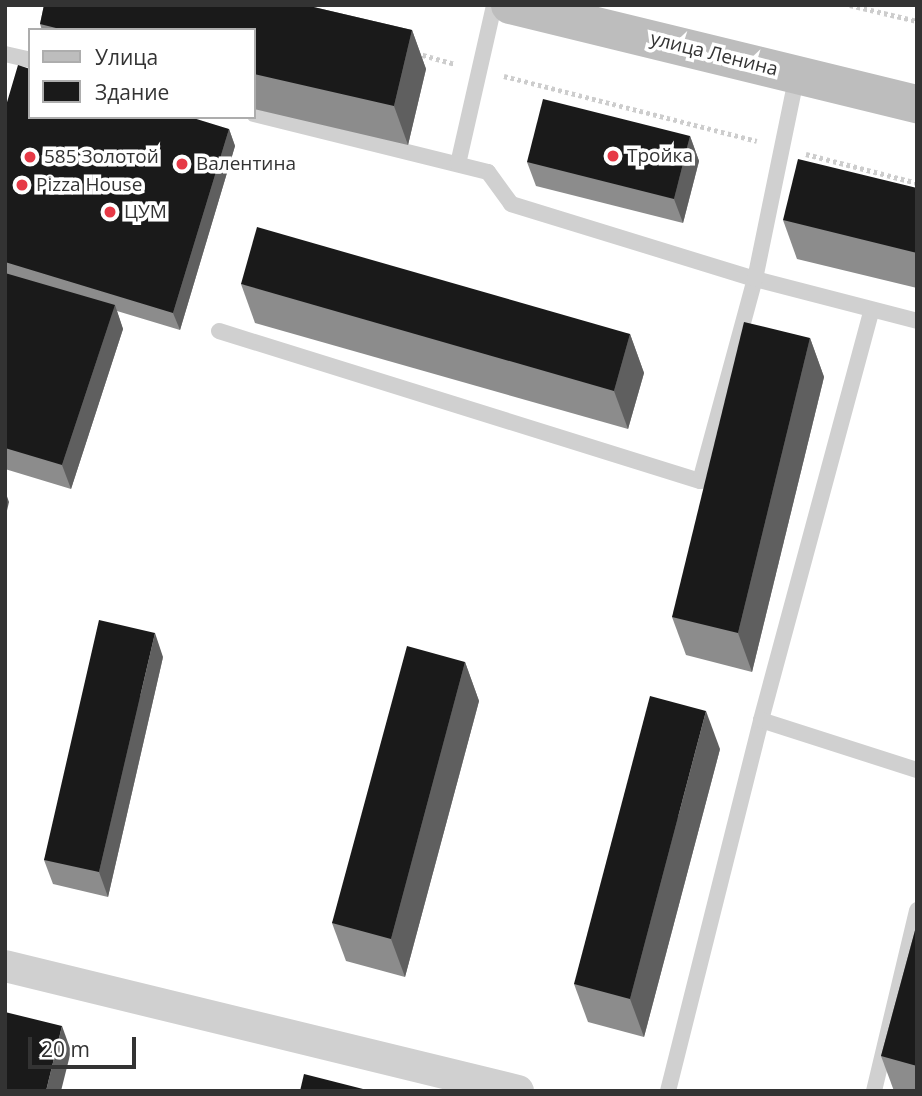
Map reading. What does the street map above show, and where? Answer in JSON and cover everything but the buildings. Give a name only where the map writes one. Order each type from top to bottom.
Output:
[{"type":"main road","name":"улица Ленина","points":[[510,5],[917,104]]},
{"type":"street","points":[[5,966],[518,1091]]},
{"type":"lane","points":[[458,164],[494,5]]},
{"type":"lane","points":[[5,54],[28,60]]},
{"type":"lane","points":[[219,331],[700,481],[755,279],[797,74]]},
{"type":"lane","points":[[256,114],[488,172],[511,205],[755,279],[917,321]]},
{"type":"lane","points":[[668,1091],[761,720],[871,311]]},
{"type":"lane","points":[[761,720],[917,770]]},
{"type":"lane","points":[[874,1091],[917,910]]},
{"type":"path","points":[[850,5],[917,21]]},
{"type":"path","points":[[414,53],[917,183]]},
{"type":"place","name":"Тройка","points":[[613,156]]},
{"type":"place","name":"585 Золотой","points":[[30,157]]},
{"type":"place","name":"Валентина","points":[[182,164]]},
{"type":"place","name":"Pizza House","points":[[22,185]]},
{"type":"place","name":"ЦУМ","points":[[110,212]]}]
